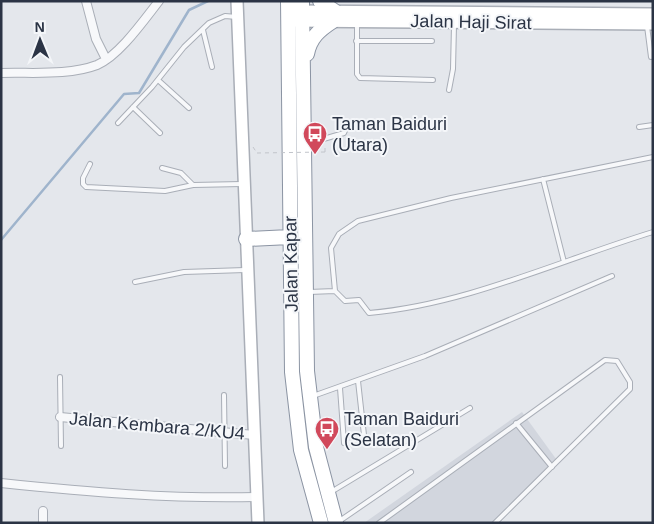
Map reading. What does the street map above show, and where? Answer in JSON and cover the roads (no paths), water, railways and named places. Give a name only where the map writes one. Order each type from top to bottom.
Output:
[{"type":"highway","points":[[303,68],[309,42],[335,16],[320,1]]},
{"type":"highway","name":"Jalan Kapar","points":[[295,11],[303,68],[307,371],[316,447],[336,523]]},
{"type":"highway","name":"Jalan Kapar","points":[[295,11],[284,237],[292,372],[301,450],[321,523]]},
{"type":"highway","points":[[290,140],[305,140]]},
{"type":"highway","points":[[253,239],[284,237]]},
{"type":"main road","points":[[237,3],[244,184],[253,239],[248,270],[258,523]]},
{"type":"main road","name":"Jalan Haji Sirat","points":[[295,11],[357,21],[651,21]]},
{"type":"main road","name":"Jalan Haji Sirat","points":[[335,16],[651,21]]},
{"type":"street","points":[[86,1],[96,39],[106,59]]},
{"type":"street","points":[[1,73],[74,71],[99,64],[130,39],[159,1]]},
{"type":"street","name":"Jalan Kembara 2/KU4","points":[[60,417],[254,435]]},
{"type":"street","points":[[1,483],[126,496],[192,499],[257,497]]},
{"type":"street","points":[[43,511],[43,523]]},
{"type":"lane","points":[[118,123],[158,80],[184,47],[202,30],[217,19],[225,16],[237,17]]},
{"type":"lane","points":[[357,21],[356,74],[360,78],[433,80]]},
{"type":"lane","points":[[651,21],[647,39],[652,57]]},
{"type":"lane","points":[[449,90],[453,69],[454,22]]},
{"type":"lane","points":[[202,30],[212,67]]},
{"type":"lane","points":[[356,41],[432,41]]},
{"type":"lane","points":[[158,80],[188,108]]},
{"type":"lane","points":[[133,107],[160,133]]},
{"type":"lane","points":[[305,140],[320,140],[344,133],[348,124]]},
{"type":"lane","points":[[639,127],[653,125]]},
{"type":"lane","points":[[334,291],[332,248],[339,234],[358,221],[451,198],[653,157]]},
{"type":"lane","points":[[90,164],[83,178],[83,184],[86,187],[165,192],[193,186],[244,184]]},
{"type":"lane","points":[[162,168],[182,173],[193,186]]},
{"type":"lane","points":[[543,179],[564,262]]},
{"type":"lane","points":[[306,292],[334,291],[345,301],[359,300],[369,313],[396,311],[481,289],[653,232]]},
{"type":"lane","points":[[135,282],[184,272],[248,270]]},
{"type":"lane","points":[[311,397],[340,388],[485,331],[612,276]]},
{"type":"lane","points":[[379,523],[605,360],[617,361],[630,382],[630,389],[495,523]]},
{"type":"lane","points":[[60,378],[61,446]]},
{"type":"lane","points":[[358,381],[364,435]]},
{"type":"lane","points":[[340,388],[344,443]]},
{"type":"lane","points":[[224,395],[225,466]]},
{"type":"lane","points":[[329,493],[470,408]]},
{"type":"lane","points":[[516,423],[552,467]]},
{"type":"lane","points":[[336,523],[355,512],[411,472]]},
{"type":"lane","points":[[386,518],[388,523]]},
{"type":"waterway","points":[[1,240],[124,94],[139,93],[189,10],[208,1]]},
{"type":"place","name":"Taman Baiduri (Utara)","points":[[315,155]]},
{"type":"place","name":"Taman Baiduri (Selatan)","points":[[327,450]]}]
